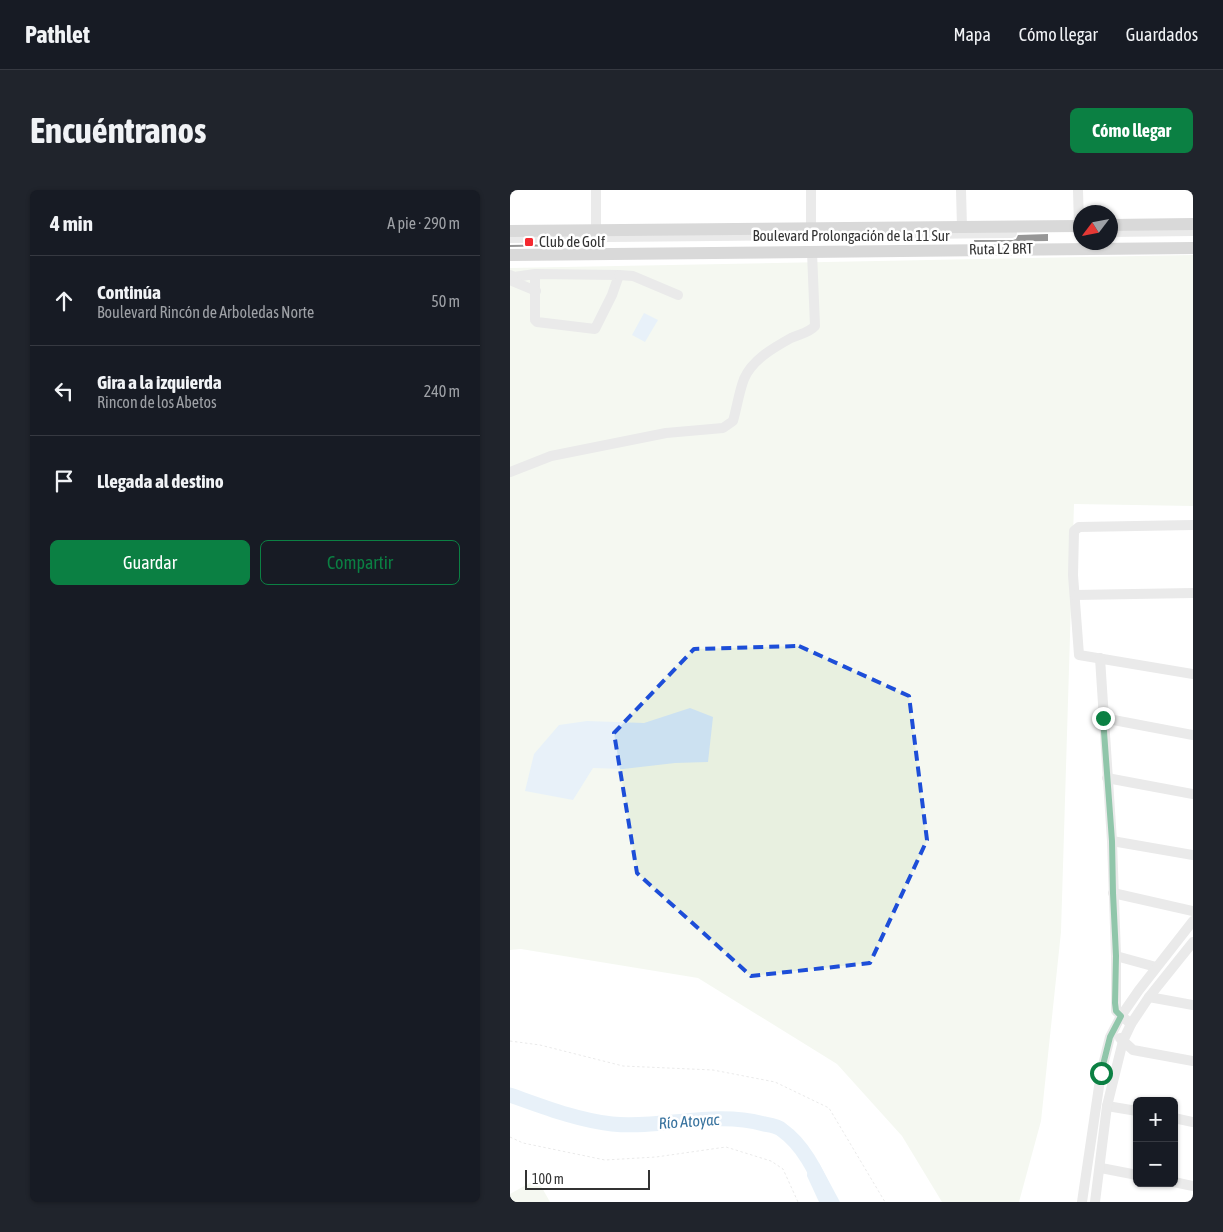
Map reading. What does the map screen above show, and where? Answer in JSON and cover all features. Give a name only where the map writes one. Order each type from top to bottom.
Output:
[{"type":"main road","points":[[1118,225],[1193,224]]},
{"type":"main road","name":"Boulevard Prolongación de la 11 Sur","points":[[510,231],[962,227],[1073,228]]},
{"type":"main road","name":"Boulevard Prolongación de la 11 Sur","points":[[510,254],[1193,247]]},
{"type":"street","points":[[596,190],[596,230]]},
{"type":"street","points":[[811,190],[811,228]]},
{"type":"street","points":[[961,190],[962,227]]},
{"type":"street","points":[[1078,190],[1079,205]]},
{"type":"street","name":"Ruta L2 BRT","points":[[510,238],[1073,228]]},
{"type":"street","points":[[1118,232],[1193,231]]},
{"type":"street","name":"Ruta L2 BRT","points":[[510,254],[1193,247]]},
{"type":"street","points":[[510,472],[552,456],[666,432],[729,426],[734,421],[744,379],[752,367],[763,356],[815,326],[812,252]]},
{"type":"street","points":[[535,274],[535,320],[539,323],[595,329],[612,295],[619,274]]},
{"type":"street","points":[[512,278],[535,274],[619,274],[632,276],[678,295]]},
{"type":"street","points":[[512,278],[536,292]]},
{"type":"street","points":[[1193,525],[1079,526],[1074,531],[1078,654],[1080,656],[1193,674]]},
{"type":"street","points":[[1075,595],[1193,593]]},
{"type":"street","points":[[1100,658],[1112,841],[1116,956],[1115,1003],[1116,1011],[1131,1024]]},
{"type":"street","points":[[1103,718],[1193,735]]},
{"type":"street","points":[[1107,778],[1193,794]]},
{"type":"street","points":[[1112,841],[1193,855]]},
{"type":"street","points":[[1113,893],[1193,911]]},
{"type":"street","points":[[1082,1202],[1101,1073],[1113,1030],[1156,967],[1192,926]]},
{"type":"street","points":[[1096,1202],[1108,1106],[1123,1041],[1131,1024],[1149,997],[1193,942]]},
{"type":"street","points":[[1116,956],[1156,967]]},
{"type":"street","points":[[1149,997],[1193,1005]]},
{"type":"street","points":[[1113,1030],[1133,1050],[1193,1061]]},
{"type":"street","points":[[1108,1106],[1133,1110]]},
{"type":"street","points":[[1178,1119],[1193,1122]]},
{"type":"street","points":[[1101,1168],[1133,1174]]},
{"type":"street","points":[[1178,1183],[1193,1186]]},
{"type":"path","points":[[510,1041],[540,1045],[623,1066],[713,1070],[775,1082],[829,1108],[885,1202]]},
{"type":"path","points":[[510,1137],[523,1144],[605,1160],[656,1157],[726,1147],[771,1161],[783,1169],[798,1202]]},
{"type":"highlighted area","points":[[799,646],[909,696],[927,840],[870,963],[751,976],[637,873],[614,733],[694,649]]},
{"type":"green space","points":[[1193,255],[1193,506],[1074,504],[1061,932],[1041,1121],[1019,1202],[942,1202],[902,1136],[837,1064],[698,978],[521,949],[510,950],[510,268]]},
{"type":"green space","points":[[537,1179],[550,1202],[510,1202],[510,1194]]},
{"type":"water","points":[[644,313],[658,320],[645,342],[632,335]]},
{"type":"water","points":[[690,708],[713,717],[708,762],[675,763],[623,769],[593,768],[573,800],[525,791],[534,754],[559,725],[587,721],[644,723]]},
{"type":"water","points":[[808,1158],[819,1163],[840,1202],[819,1202],[807,1176]]},
{"type":"building","points":[[1048,234],[1048,241],[974,242],[974,240],[1013,240],[1018,235]]},
{"type":"building","points":[[567,244],[567,246],[510,247],[510,245]]},
{"type":"waterway","name":"Río Atoyac","points":[[510,1095],[573,1116],[612,1124],[631,1125],[726,1119],[745,1120],[776,1127],[790,1137],[805,1154],[830,1202]]},
{"type":"place","name":"Club de Golf","points":[[529,242]]},
{"type":"route","points":[[1101,1073],[1110,1037],[1121,1016],[1116,1011],[1115,1003],[1116,956],[1112,841],[1103,718]]}]
